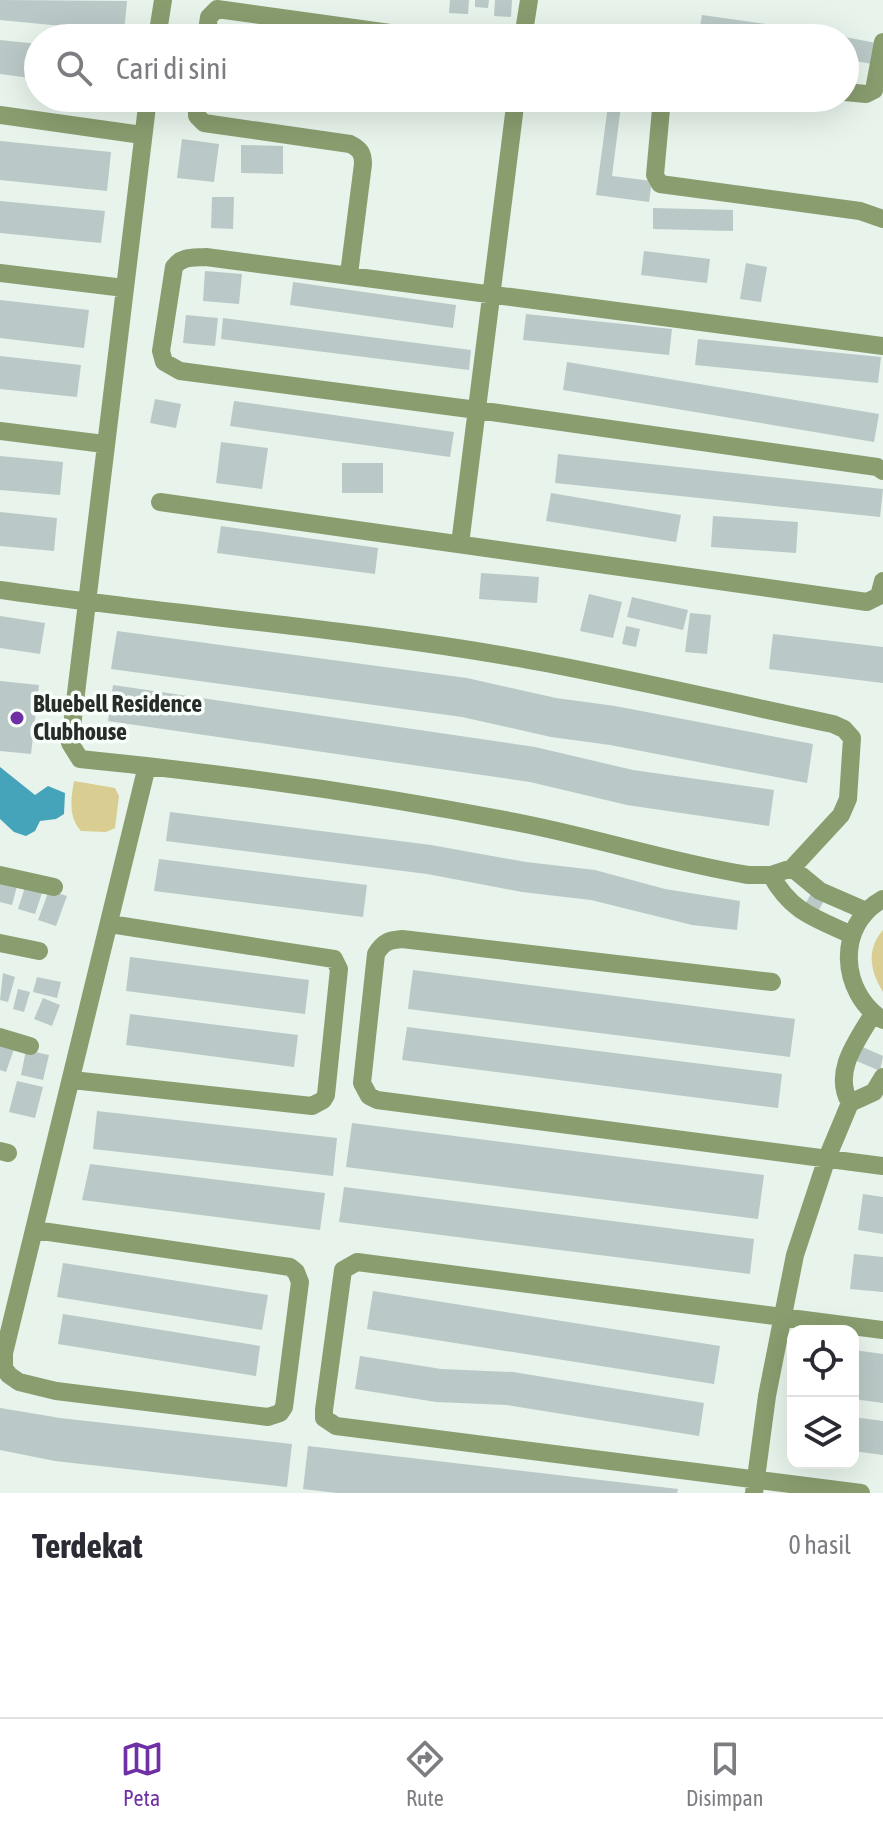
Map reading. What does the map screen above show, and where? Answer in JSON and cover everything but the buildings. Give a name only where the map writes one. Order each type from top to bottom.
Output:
[{"type":"street","points":[[159,24],[163,0]]},
{"type":"street","points":[[525,24],[529,0]]},
{"type":"street","points":[[208,24],[209,17],[217,9],[325,24]]},
{"type":"street","points":[[859,93],[874,90],[883,42]]},
{"type":"street","points":[[0,590],[85,602],[394,639],[518,658],[833,724],[844,729],[852,738],[848,799],[841,815],[792,868],[771,875],[725,871],[531,825],[422,805],[80,759],[70,743],[85,602],[146,112]]},
{"type":"street","points":[[197,112],[204,123],[350,144],[359,149],[363,164],[349,274]]},
{"type":"street","points":[[460,544],[514,112]]},
{"type":"street","points":[[661,112],[655,175],[660,184],[860,211],[883,219]]},
{"type":"street","points":[[0,115],[142,135]]},
{"type":"street","points":[[883,346],[206,257],[179,261],[174,267],[161,351],[164,362],[180,371],[477,410],[877,467],[883,471]]},
{"type":"street","points":[[0,273],[124,288]]},
{"type":"street","points":[[0,431],[104,444]]},
{"type":"street","points":[[160,502],[867,602],[879,596],[883,581]]},
{"type":"street","points":[[35,1230],[290,1267],[300,1282],[284,1407],[280,1413],[268,1417],[71,1393],[14,1380],[4,1368],[4,1353],[147,766]]},
{"type":"street","points":[[792,868],[820,891],[866,911]]},
{"type":"street","points":[[0,875],[54,887]]},
{"type":"street","points":[[771,875],[781,895],[796,909],[852,935]]},
{"type":"street","points":[[850,1103],[843,1090],[845,1068],[878,1017],[855,991],[847,964],[852,935],[866,911],[883,899]]},
{"type":"street","points":[[72,1080],[312,1106],[326,1095],[339,969],[334,959],[110,924]]},
{"type":"street","points":[[772,982],[390,940],[382,944],[376,954],[362,1083],[369,1096],[377,1100],[883,1166]]},
{"type":"street","points":[[0,943],[39,951]]},
{"type":"street","points":[[0,1037],[30,1046]]},
{"type":"street","points":[[754,1486],[795,1255],[827,1158],[850,1103],[874,1092],[883,1077]]},
{"type":"street","points":[[861,1493],[754,1486],[332,1425],[324,1418],[324,1410],[343,1270],[357,1262],[883,1330]]},
{"type":"shaded area","points":[[74,781],[115,788],[119,796],[115,828],[106,832],[81,831],[72,814]]},
{"type":"shaded area","points":[[883,930],[883,992],[875,976],[872,953]]},
{"type":"water","points":[[0,767],[35,795],[48,786],[65,793],[64,814],[56,819],[40,821],[35,831],[26,836],[14,832],[0,819]]},
{"type":"place","name":"Bluebell Residence Clubhouse","points":[[17,718]]}]
